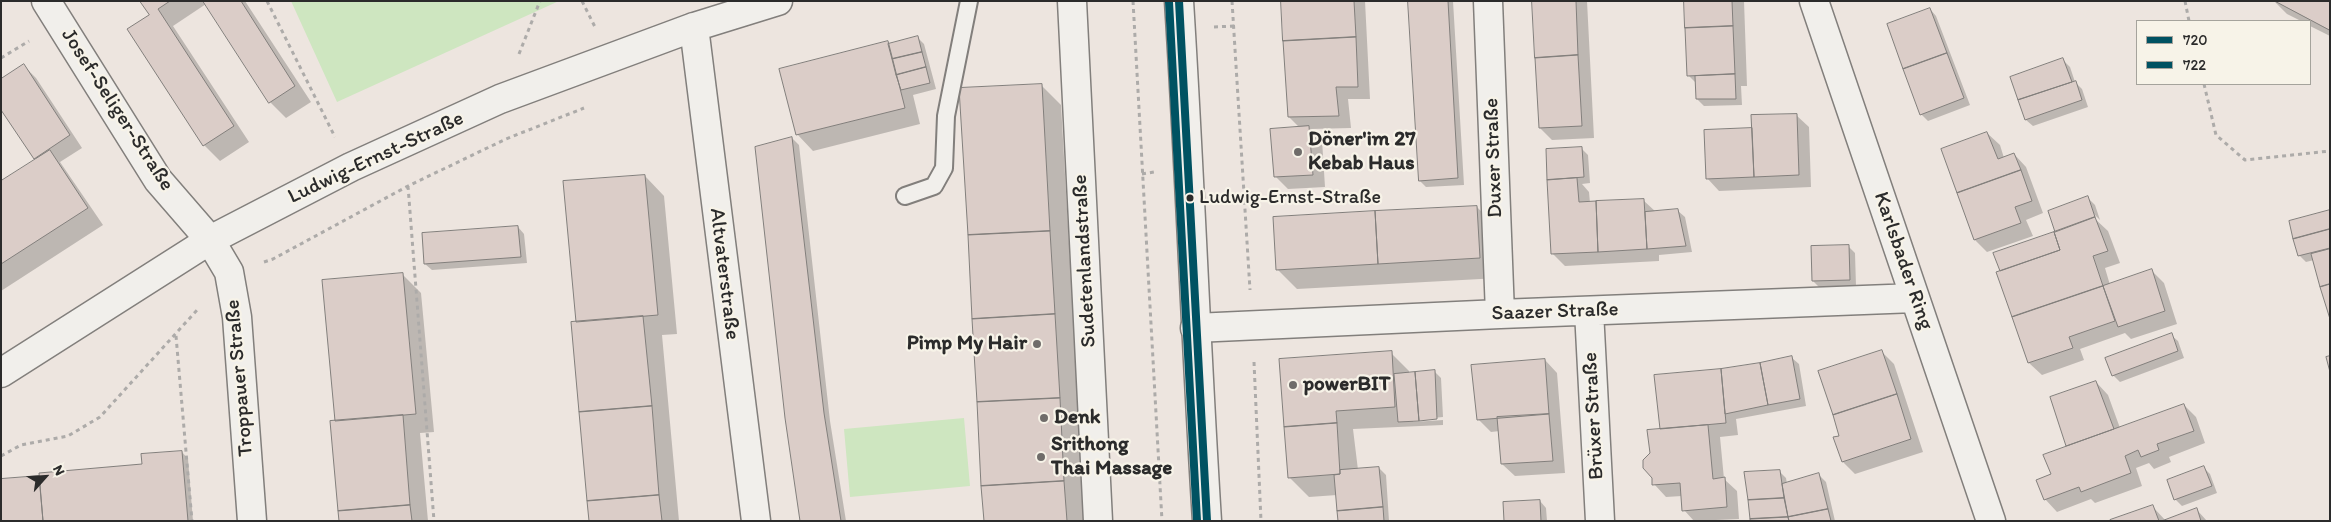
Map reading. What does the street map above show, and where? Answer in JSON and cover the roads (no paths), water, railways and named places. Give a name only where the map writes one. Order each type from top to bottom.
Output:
[{"type":"street","name":"Josef-Seliger-Straße","points":[[46,1],[158,180],[210,240]]},
{"type":"street","name":"Ludwig-Ernst-Straße","points":[[1,372],[210,240],[351,167],[500,100],[694,27],[778,1]]},
{"type":"street","name":"Sudetenlandstraße","points":[[1072,1],[1098,521]]},
{"type":"street","points":[[1180,1],[1206,521]]},
{"type":"street","name":"Duxer Straße","points":[[1488,1],[1500,314]]},
{"type":"street","name":"Karlsbader Ring","points":[[1814,1],[1992,521]]},
{"type":"street","name":"Altvaterstraße","points":[[694,27],[756,521]]},
{"type":"street","name":"Troppauer Straße","points":[[210,240],[229,272],[237,317],[252,521]]},
{"type":"street","name":"Saazer Straße","points":[[1195,328],[1252,324],[1915,298]]},
{"type":"street","name":"Brüxer Straße","points":[[1589,311],[1600,521]]},
{"type":"lane","points":[[906,196],[934,186],[944,168],[946,116],[969,1]]},
{"type":"place","name":"Döner'im 27 Kebab Haus","points":[[1298,152]]},
{"type":"place","name":"Ludwig-Ernst-Straße","points":[[1190,198]]},
{"type":"place","name":"Pimp My Hair","points":[[1037,344]]},
{"type":"place","name":"powerBIT","points":[[1293,385]]},
{"type":"place","name":"Denk","points":[[1044,418]]},
{"type":"place","name":"Srithong Thai Massage","points":[[1041,457]]}]
